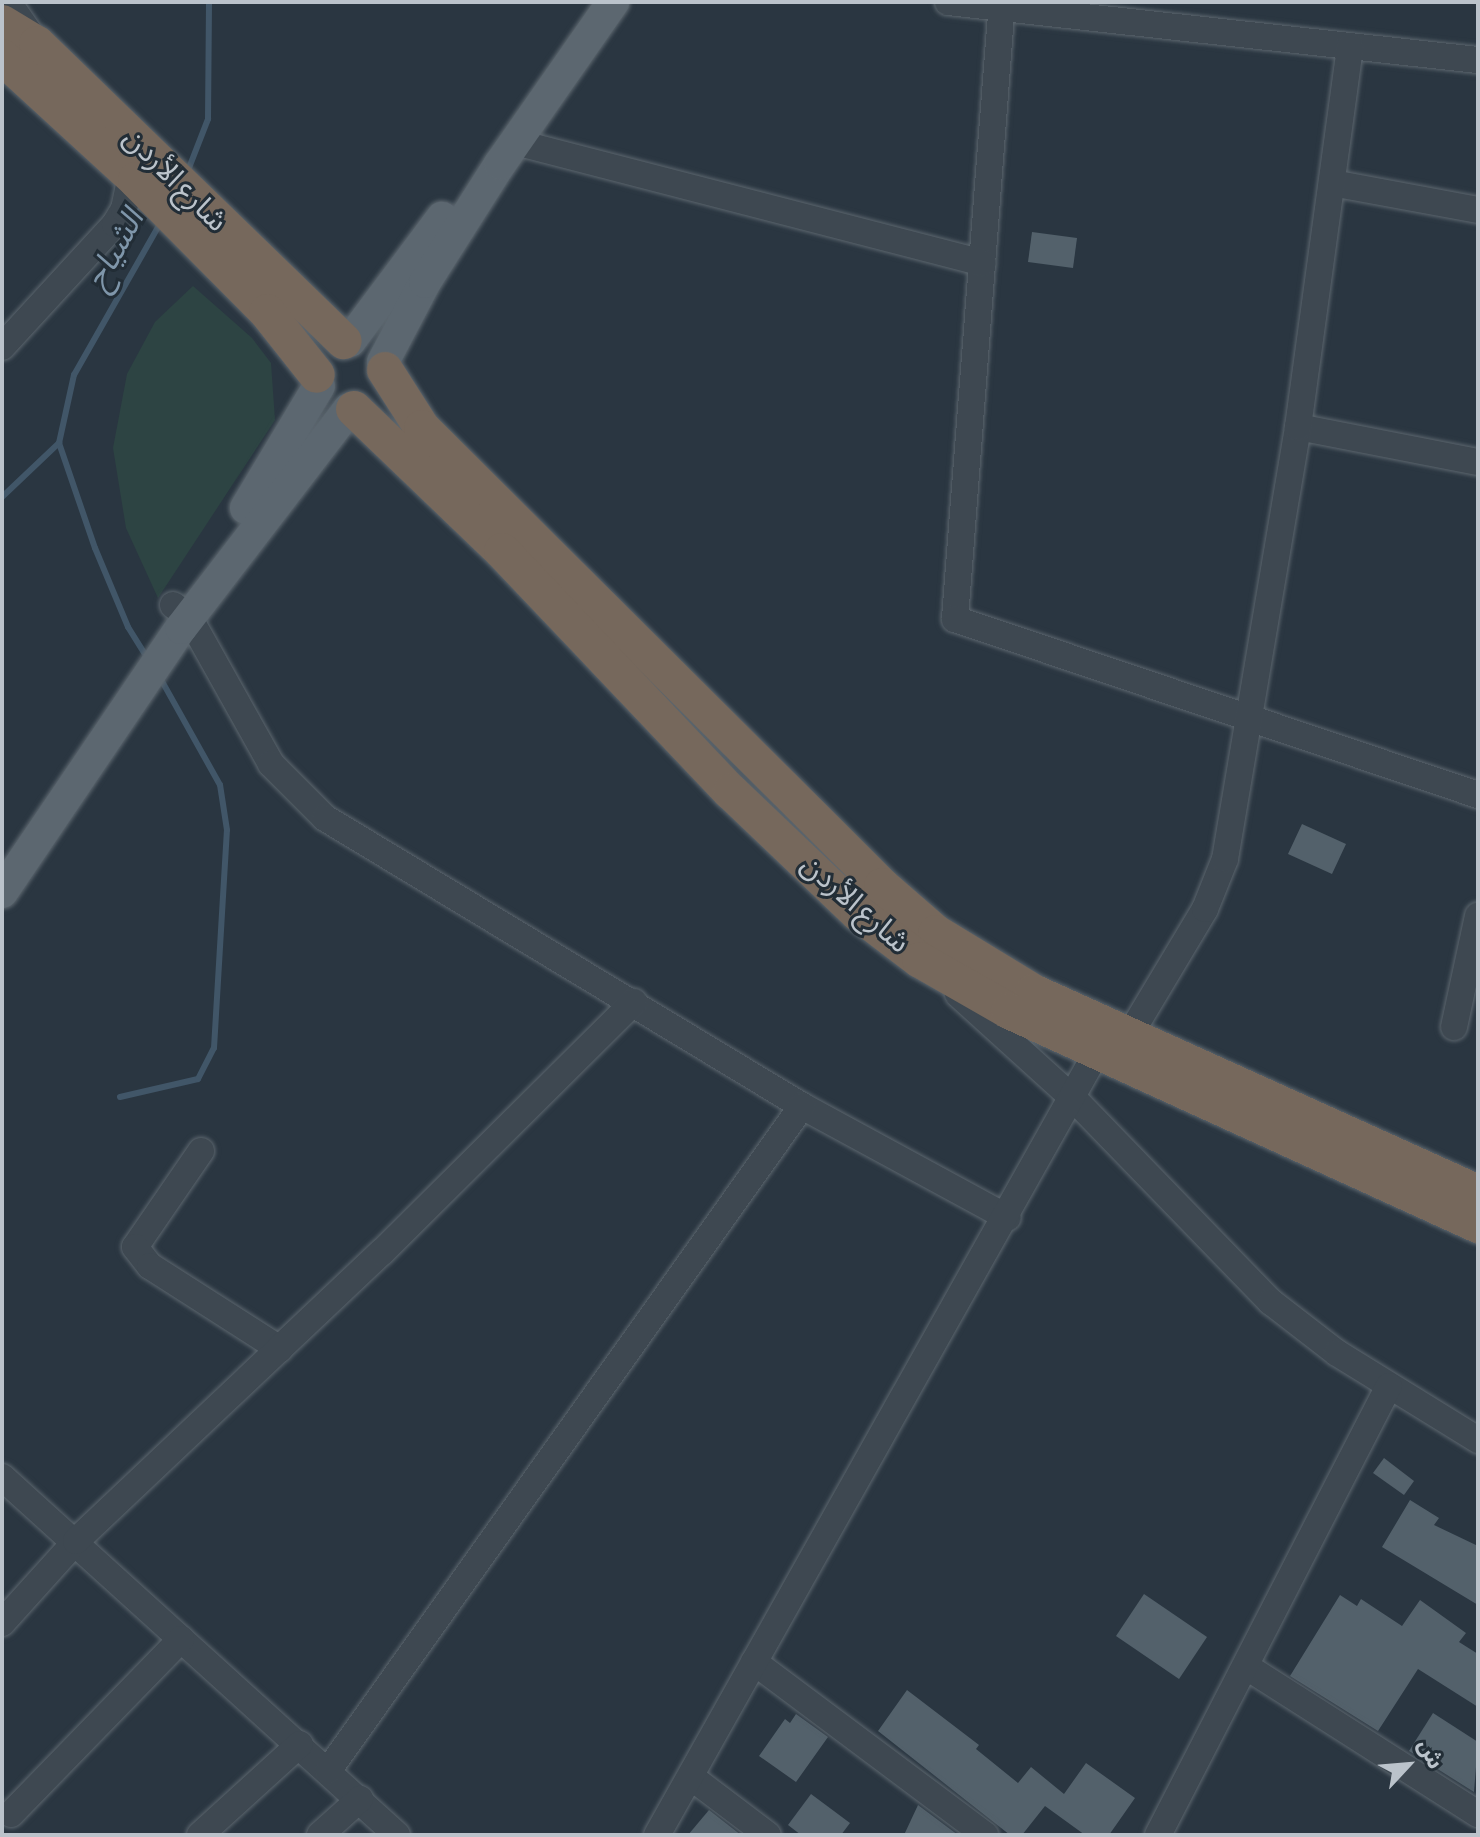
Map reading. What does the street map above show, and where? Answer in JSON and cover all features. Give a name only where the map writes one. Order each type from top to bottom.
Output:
[{"type":"highway","name":"شارع الأردن","points":[[2,23],[37,44],[140,171]]},
{"type":"highway","name":"شارع الأردن","points":[[2,57],[140,171],[214,239],[347,341]]},
{"type":"highway","name":"شارع الأردن","points":[[214,239],[318,380]]},
{"type":"highway","points":[[347,341],[366,344],[384,366],[374,401],[351,409],[330,402],[318,380],[328,350],[347,341]]},
{"type":"highway","name":"شارع الأردن","points":[[384,366],[422,428],[882,886],[976,960],[1114,1043],[1478,1225]]},
{"type":"highway","name":"شارع الأردن","points":[[351,409],[502,551],[731,792],[858,913],[920,960],[1009,1011],[1114,1043],[1478,1193]]},
{"type":"highway","points":[[858,913],[882,886]]},
{"type":"main road","points":[[347,341],[593,2]]},
{"type":"main road","points":[[384,366],[425,282],[515,142],[613,2]]},
{"type":"main road","points":[[2,859],[177,616],[247,506],[318,380]]},
{"type":"main road","points":[[177,616],[351,409]]},
{"type":"main road","points":[[2,892],[133,679]]},
{"type":"street","points":[[8,2],[37,44]]},
{"type":"street","points":[[948,2],[1002,4],[1478,60]]},
{"type":"street","points":[[1002,4],[955,619],[1478,795]]},
{"type":"street","points":[[657,1835],[1074,1099],[1205,909],[1225,859],[1246,718],[1298,427],[1350,47]]},
{"type":"street","points":[[515,142],[983,263]]},
{"type":"street","points":[[2,347],[115,224],[140,171]]},
{"type":"street","points":[[1332,183],[1478,210]]},
{"type":"street","points":[[1298,427],[1478,462]]},
{"type":"street","points":[[177,616],[250,732],[292,791],[325,818],[802,1106],[1008,1218]]},
{"type":"street","points":[[1454,1027],[1478,916]]},
{"type":"street","points":[[920,960],[1074,1099],[1271,1302],[1389,1386],[1478,1440]]},
{"type":"street","points":[[2,1623],[76,1541],[280,1349],[634,1002]]},
{"type":"street","points":[[328,1771],[802,1106]]},
{"type":"street","points":[[201,1151],[135,1247],[150,1266],[280,1349]]},
{"type":"street","points":[[1158,1835],[1389,1386]]},
{"type":"street","points":[[2,1477],[397,1835]]},
{"type":"street","points":[[11,1814],[181,1639]]},
{"type":"street","points":[[754,1662],[985,1835]]},
{"type":"street","points":[[1247,1667],[1478,1814]]},
{"type":"street","points":[[200,1835],[300,1744]]},
{"type":"street","points":[[691,1777],[768,1835]]},
{"type":"street","points":[[320,1835],[360,1799]]},
{"type":"green space","points":[[193,286],[252,338],[271,363],[275,420],[158,598],[126,528],[113,448],[127,374],[155,322]]},
{"type":"building","points":[[1032,232],[1077,238],[1073,268],[1028,262]]},
{"type":"building","points":[[1302,824],[1346,844],[1332,874],[1288,854]]},
{"type":"building","points":[[1384,1458],[1414,1481],[1404,1495],[1373,1473]]},
{"type":"building","points":[[1410,1500],[1439,1518],[1434,1525],[1478,1546],[1478,1605],[1382,1547]]},
{"type":"building","points":[[1144,1594],[1207,1637],[1179,1679],[1116,1636]]},
{"type":"building","points":[[1340,1595],[1357,1606],[1361,1599],[1402,1626],[1420,1600],[1466,1633],[1459,1642],[1478,1654],[1478,1707],[1418,1669],[1378,1731],[1290,1676]]},
{"type":"building","points":[[907,1690],[979,1745],[976,1749],[1018,1783],[1031,1767],[1064,1794],[1086,1763],[1135,1798],[1109,1835],[1085,1835],[1045,1806],[1022,1835],[1010,1835],[878,1731]]},
{"type":"building","points":[[1433,1713],[1478,1742],[1474,1792],[1409,1751]]},
{"type":"building","points":[[796,1714],[828,1737],[796,1782],[759,1756],[785,1719],[790,1723]]},
{"type":"building","points":[[811,1794],[850,1823],[841,1835],[801,1835],[788,1825]]},
{"type":"building","points":[[918,1805],[958,1835],[904,1835]]},
{"type":"building","points":[[709,1810],[741,1835],[688,1835]]},
{"type":"waterway","name":"الشياح","points":[[187,173],[208,119],[209,2]]},
{"type":"waterway","name":"الشياح","points":[[2,497],[59,443],[74,375],[161,222]]},
{"type":"waterway","points":[[59,443],[95,548],[128,627],[149,660]]},
{"type":"waterway","points":[[120,1097],[198,1079],[214,1048],[227,830],[220,785],[159,676]]}]
